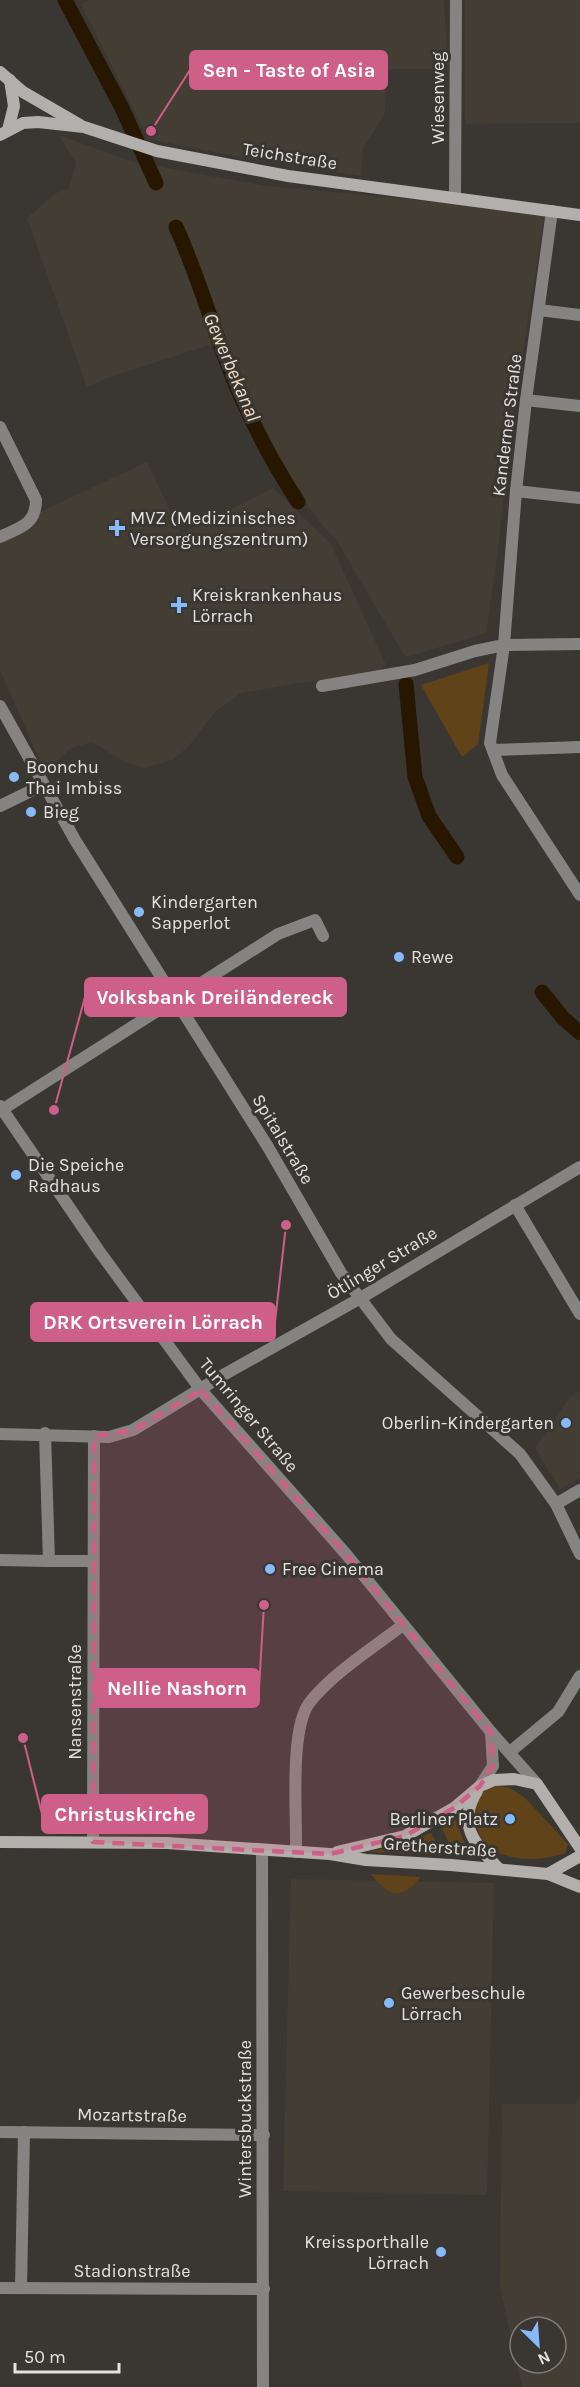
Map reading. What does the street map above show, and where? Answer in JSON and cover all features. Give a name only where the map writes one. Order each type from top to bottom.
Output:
[{"type":"main road","points":[[5,76],[23,92],[84,127]]},
{"type":"main road","points":[[4,132],[14,106],[5,76]]},
{"type":"main road","name":"Teichstraße","points":[[4,132],[22,123],[38,122],[84,127],[146,147],[288,176],[455,196],[580,215]]},
{"type":"main road","name":"Gretherstraße","points":[[330,1854],[405,1836],[454,1808],[480,1786],[505,1779],[537,1784]]},
{"type":"main road","name":"Tumringer Straße","points":[[537,1784],[580,1848]]},
{"type":"main road","points":[[480,1786],[468,1811],[468,1822],[477,1847],[499,1869]]},
{"type":"main road","name":"Gretherstraße","points":[[0,1842],[167,1843],[330,1854],[366,1860],[499,1869],[548,1875]]},
{"type":"main road","points":[[548,1875],[580,1856]]},
{"type":"main road","points":[[548,1875],[580,1887]]},
{"type":"street","name":"Wiesenweg","points":[[455,196],[456,0]]},
{"type":"street","name":"Kanderner Straße","points":[[552,211],[526,400],[516,491],[504,645],[490,742],[502,775],[580,894]]},
{"type":"street","points":[[539,310],[580,315]]},
{"type":"street","points":[[526,400],[580,406]]},
{"type":"street","points":[[0,427],[36,500],[36,513],[29,523],[0,537]]},
{"type":"street","points":[[516,491],[580,498]]},
{"type":"street","points":[[322,686],[415,670],[504,645],[580,645]]},
{"type":"street","name":"Spitalstraße","points":[[0,706],[43,785],[359,1299],[391,1339],[520,1454],[556,1504],[580,1554]]},
{"type":"street","points":[[493,750],[580,747]]},
{"type":"street","points":[[0,806],[43,785]]},
{"type":"street","points":[[1,1109],[278,934],[315,921],[323,936]]},
{"type":"street","name":"Tumringer Straße","points":[[1,1109],[99,1251],[201,1390],[346,1554],[491,1732],[537,1784]]},
{"type":"street","name":"Ötlinger Straße","points":[[0,1434],[109,1437],[134,1430],[225,1374],[359,1299],[580,1167]]},
{"type":"street","points":[[516,1205],[580,1314]]},
{"type":"street","points":[[45,1434],[49,1561]]},
{"type":"street","name":"Nansenstraße","points":[[93,1842],[94,1436]]},
{"type":"street","points":[[556,1504],[580,1490]]},
{"type":"street","points":[[0,1560],[93,1561]]},
{"type":"street","points":[[296,1852],[297,1737],[309,1703],[337,1677],[404,1625]]},
{"type":"street","points":[[510,1752],[558,1712],[580,1676]]},
{"type":"street","points":[[480,1786],[493,1766],[491,1732]]},
{"type":"street","name":"Wintersbuckstraße","points":[[262,1850],[263,2387]]},
{"type":"street","name":"Mozartstraße","points":[[0,2132],[264,2135]]},
{"type":"street","points":[[21,2288],[24,2132]]},
{"type":"street","name":"Stadionstraße","points":[[0,2288],[264,2289]]},
{"type":"highlighted area","points":[[201,1390],[346,1554],[491,1732],[493,1766],[480,1786],[454,1808],[405,1836],[330,1854],[93,1842],[94,1436],[133,1430]]},
{"type":"shaded area","points":[[90,0],[444,0],[448,69],[386,69],[385,113],[363,148],[361,176],[255,160],[148,139],[81,4]]},
{"type":"shaded area","points":[[465,0],[580,0],[580,123],[465,124]]},
{"type":"shaded area","points":[[59,135],[133,162],[267,186],[449,203],[544,216],[511,430],[486,633],[407,657],[404,655],[337,541],[289,480],[225,340],[110,377],[87,387],[27,218],[56,193],[69,189],[76,163]]},
{"type":"shaded area","name":"Kreiskrankenhaus Lörrach","points":[[147,462],[181,534],[273,488],[331,544],[386,665],[374,675],[300,683],[241,693],[215,712],[188,747],[172,760],[145,768],[127,763],[92,742],[71,748],[45,772],[0,670],[0,543],[34,526],[42,511]]},
{"type":"shaded area","points":[[489,663],[478,744],[462,757],[421,685]]},
{"type":"shaded area","name":"Oberlin-Kindergarten","points":[[580,1391],[580,1478],[560,1489],[535,1448],[569,1398]]},
{"type":"shaded area","name":"Berliner Platz","points":[[496,1786],[510,1788],[525,1798],[568,1844],[565,1853],[547,1858],[529,1859],[510,1857],[487,1846],[478,1832],[476,1806],[483,1792]]},
{"type":"shaded area","points":[[455,1816],[462,1838],[472,1856],[455,1856],[441,1826]]},
{"type":"shaded area","points":[[431,1833],[444,1855],[367,1852],[399,1846]]},
{"type":"shaded area","points":[[371,1874],[421,1877],[408,1890],[396,1893],[384,1888]]},
{"type":"shaded area","name":"Gewerbeschule Lörrach","points":[[291,1879],[494,1883],[487,2195],[283,2191]]},
{"type":"shaded area","points":[[580,2097],[580,2387],[522,2387],[519,2375],[568,2375],[568,2315],[508,2315],[508,2323],[500,2287],[502,2104],[575,2104]]},
{"type":"waterway","name":"Gewerbekanal","points":[[65,0],[122,108],[156,183]]},
{"type":"waterway","name":"Gewerbekanal","points":[[176,227],[237,387],[265,446],[298,502]]},
{"type":"waterway","name":"Gewerbekanal","points":[[406,684],[415,777],[429,816],[457,857]]},
{"type":"waterway","name":"Gewerbekanal","points":[[542,992],[563,1018],[580,1033]]},
{"type":"place","name":"Sen - Taste of Asia","points":[[151,131]]},
{"type":"place","name":"MVZ (Medizinisches Versorgungszentrum)","points":[[117,528]]},
{"type":"place","name":"Kreiskrankenhaus Lörrach","points":[[179,605]]},
{"type":"place","name":"Boonchu Thai Imbiss","points":[[14,777]]},
{"type":"place","name":"Bieg","points":[[31,812]]},
{"type":"place","name":"Kindergarten Sapperlot","points":[[139,912]]},
{"type":"place","name":"Rewe","points":[[399,957]]},
{"type":"place","name":"Volksbank Dreiländereck","points":[[54,1110]]},
{"type":"place","name":"Die Speiche Radhaus","points":[[16,1175]]},
{"type":"place","name":"DRK Ortsverein Lörrach","points":[[286,1225]]},
{"type":"place","name":"Oberlin-Kindergarten","points":[[566,1423]]},
{"type":"place","name":"Free Cinema","points":[[270,1569]]},
{"type":"place","name":"Nellie Nashorn","points":[[264,1605]]},
{"type":"place","name":"Christuskirche","points":[[23,1738]]},
{"type":"place","name":"Berliner Platz","points":[[510,1819]]},
{"type":"place","name":"Gewerbeschule Lörrach","points":[[389,2003]]},
{"type":"place","name":"Kreissporthalle Lörrach","points":[[441,2252]]}]
